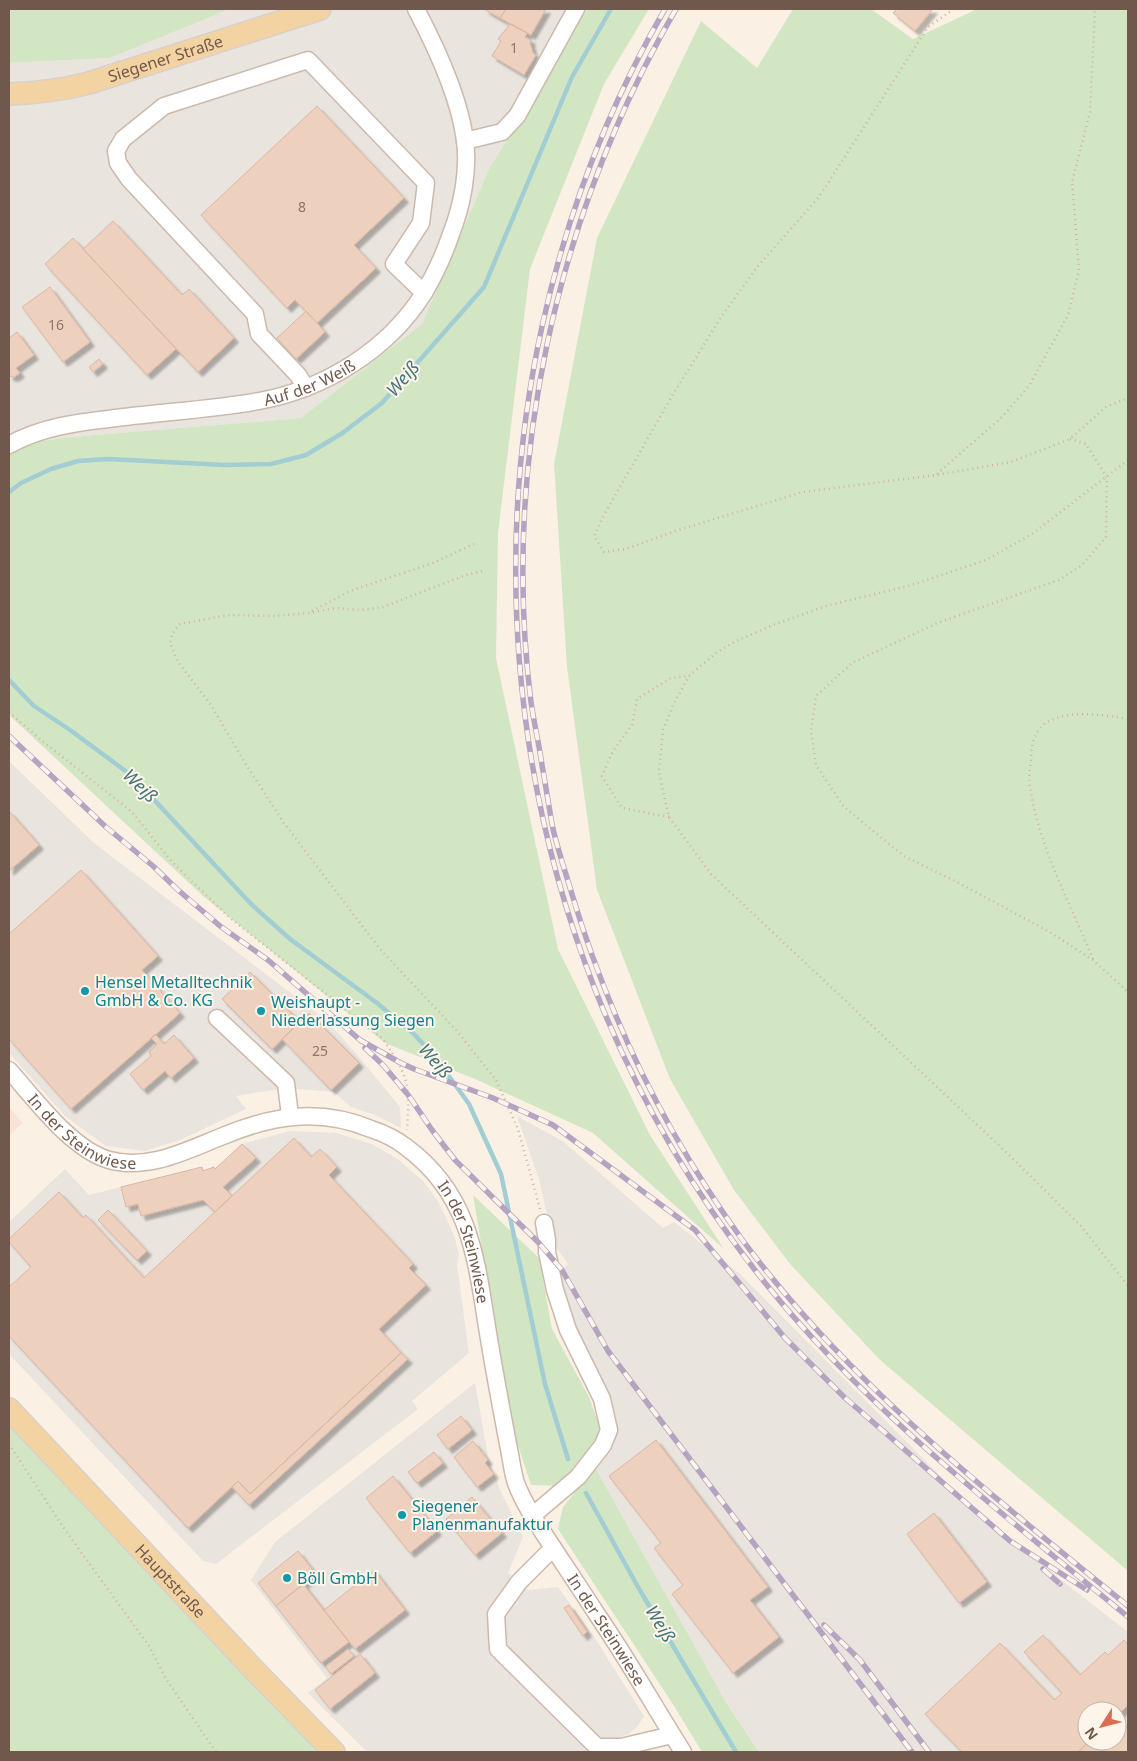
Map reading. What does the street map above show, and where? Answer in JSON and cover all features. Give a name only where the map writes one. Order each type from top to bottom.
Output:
[{"type":"main road","name":"Siegener Straße","points":[[9,94],[34,93],[89,83],[320,9]]},
{"type":"main road","name":"Hauptstraße","points":[[9,1409],[258,1674],[334,1752]]},
{"type":"street","name":"Auf der Weiß","points":[[9,445],[23,437],[68,424],[260,401],[306,388],[348,368],[386,339],[413,308],[442,258],[459,214],[466,170],[465,141],[457,103],[429,33],[416,9]]},
{"type":"street","points":[[465,141],[502,132],[517,116],[576,9]]},
{"type":"street","points":[[306,388],[298,375],[260,334],[255,314],[129,179],[118,162],[116,151],[124,139],[164,106],[308,60],[426,182],[421,222],[394,264],[424,292]]},
{"type":"street","points":[[217,1018],[286,1083],[290,1116]]},
{"type":"street","name":"In der Steinwiese","points":[[9,1070],[64,1132],[86,1149],[109,1160],[135,1163],[163,1160],[249,1126],[290,1116],[315,1116],[352,1121],[384,1134],[405,1146],[429,1167],[448,1190],[465,1223],[476,1259],[497,1388],[516,1483],[532,1516],[610,1632],[683,1752]]},
{"type":"street","points":[[532,1516],[578,1477],[603,1445],[609,1430],[602,1399],[568,1330],[555,1290],[547,1252],[544,1223]]},
{"type":"street","points":[[553,1548],[519,1582],[496,1614],[498,1649],[597,1747],[621,1747],[672,1735]]},
{"type":"path","points":[[954,9],[928,27],[819,197],[758,266],[721,317],[672,396],[605,512],[594,536],[604,552],[626,549],[675,531],[803,492],[936,476],[1011,462],[1070,439],[1106,407],[1128,398]]},
{"type":"path","points":[[936,476],[1002,417],[1029,386],[1068,315],[1079,270],[1072,182],[1090,112],[1095,9]]},
{"type":"path","points":[[1070,439],[1086,444],[1107,478],[1106,537],[1082,565],[1059,580],[937,623],[852,663],[816,696],[811,731],[816,765],[844,807],[896,850],[904,856],[1048,931],[1093,960],[1128,992]]},
{"type":"path","points":[[1128,460],[1032,534],[986,560],[912,585],[826,606],[773,625],[716,653],[689,676],[673,705],[663,730],[659,771],[670,817],[711,874],[1054,1198],[1081,1226],[1128,1286]]},
{"type":"path","points":[[309,613],[350,591],[434,563],[474,544]]},
{"type":"path","points":[[482,571],[383,606],[361,610],[335,608],[309,613],[273,616],[228,615],[180,624],[172,634],[170,643],[178,662],[211,705],[245,763],[284,823],[379,948],[457,1031],[496,1080],[518,1128],[544,1223]]},
{"type":"path","points":[[670,817],[622,808],[602,776],[613,752],[632,725],[637,699],[671,678],[689,676]]},
{"type":"path","points":[[9,712],[40,740],[132,812],[172,862],[230,918],[383,1040],[399,1062],[407,1080],[409,1096],[405,1146]]},
{"type":"path","points":[[1093,960],[1060,885],[1038,821],[1029,785],[1032,744],[1042,726],[1063,716],[1097,714],[1128,719]]},
{"type":"path","points":[[9,1444],[65,1530],[149,1646],[166,1679],[216,1752]]},
{"type":"shaded area","points":[[230,9],[587,9],[489,169],[422,324],[301,418],[71,437],[9,446],[9,63],[110,58]]},
{"type":"shaded area","points":[[9,761],[94,843],[326,1020],[400,1107],[401,1128],[375,1115],[351,1107],[334,1092],[286,1088],[236,1096],[246,1109],[180,1140],[145,1151],[106,1146],[66,1117],[9,1053]]},
{"type":"shaded area","points":[[9,1107],[23,1123],[9,1136]]},
{"type":"shaded area","points":[[517,1116],[564,1142],[663,1228],[674,1222],[740,1274],[983,1519],[1128,1632],[1128,1752],[759,1752],[727,1704],[595,1467],[613,1439],[616,1418],[606,1388],[579,1345],[555,1275],[568,1264],[554,1244],[539,1179]]},
{"type":"shaded area","points":[[290,1131],[336,1133],[372,1144],[399,1160],[423,1181],[438,1201],[454,1235],[459,1254],[457,1265],[469,1353],[412,1401],[418,1409],[216,1564],[203,1561],[9,1354],[9,1222],[65,1169],[89,1195],[202,1167],[203,1170],[214,1167],[215,1169],[242,1144]]},
{"type":"shaded area","points":[[475,1383],[488,1456],[500,1490],[523,1537],[508,1573],[528,1590],[558,1587],[593,1635],[644,1716],[637,1727],[627,1735],[621,1736],[621,1752],[367,1752],[308,1693],[327,1678],[251,1580],[275,1542]]},
{"type":"green space","points":[[9,9],[230,9],[110,58],[9,63]]},
{"type":"green space","points":[[587,9],[649,9],[604,84],[530,269],[498,533],[496,658],[558,949],[650,1135],[724,1249],[593,1133],[475,1079],[385,1043],[203,896],[9,715],[9,451],[14,445],[71,437],[301,418],[422,324],[489,169]]},
{"type":"green space","points":[[793,9],[871,9],[913,39],[977,9],[1128,9],[1128,1571],[880,1360],[790,1264],[734,1190],[670,1079],[597,890],[567,667],[554,464],[597,238],[701,21],[757,68]]},
{"type":"green space","points":[[473,1195],[539,1258],[552,1329],[589,1397],[600,1428],[595,1443],[559,1486],[531,1485],[511,1424]]},
{"type":"green space","points":[[9,1425],[98,1521],[323,1752],[9,1752]]},
{"type":"green space","points":[[595,1467],[727,1704],[759,1752],[702,1752],[558,1529],[563,1507]]},
{"type":"building","points":[[484,9],[506,9],[500,18]]},
{"type":"building","points":[[506,9],[546,9],[531,35],[500,18]]},
{"type":"building","points":[[897,9],[933,9],[915,31],[893,13]]},
{"type":"building","points":[[510,24],[527,33],[525,37],[531,40],[533,53],[536,55],[524,75],[492,56],[501,41],[498,39]]},
{"type":"building","points":[[317,106],[404,198],[354,245],[376,268],[317,323],[295,300],[287,308],[201,215]]},
{"type":"building","points":[[113,221],[182,295],[189,289],[234,338],[198,372],[83,249]]},
{"type":"building","points":[[73,238],[176,349],[147,375],[45,264]]},
{"type":"building","points":[[50,287],[90,342],[63,362],[22,307]]},
{"type":"building","points":[[306,311],[325,332],[296,359],[277,338]]},
{"type":"building","points":[[17,332],[34,355],[16,368],[20,373],[14,377],[9,376],[9,338]]},
{"type":"building","points":[[99,359],[103,364],[93,372],[89,367]]},
{"type":"building","points":[[9,811],[39,845],[9,871]]},
{"type":"building","name":"Hensel Metalltechnik GmbH & Co. KG","points":[[81,870],[158,956],[142,970],[180,1013],[71,1109],[9,1039],[9,934]]},
{"type":"building","name":"Weishaupt - Niederlassung Siegen","points":[[250,972],[300,1022],[272,1049],[222,999]]},
{"type":"building","name":"Weishaupt - Niederlassung Siegen","points":[[309,1013],[359,1063],[331,1090],[282,1039]]},
{"type":"building","points":[[155,1034],[164,1044],[174,1035],[194,1058],[171,1078],[165,1071],[143,1090],[130,1074],[151,1056],[149,1052],[157,1044],[151,1038]]},
{"type":"building","points":[[294,1138],[311,1157],[320,1149],[337,1167],[329,1175],[413,1264],[409,1268],[426,1285],[379,1329],[401,1353],[250,1494],[238,1481],[188,1528],[9,1336],[9,1287],[31,1267],[9,1242],[9,1239],[59,1192],[83,1218],[86,1215],[144,1278]]},
{"type":"building","points":[[242,1144],[256,1158],[223,1187],[232,1196],[215,1212],[203,1200],[141,1216],[138,1204],[126,1207],[121,1187],[202,1167],[203,1171],[214,1167],[215,1169]]},
{"type":"building","points":[[108,1210],[147,1251],[137,1260],[98,1220]]},
{"type":"building","points":[[401,1353],[408,1359],[249,1505],[232,1487],[238,1481],[250,1494]]},
{"type":"building","points":[[461,1416],[472,1430],[448,1449],[437,1435]]},
{"type":"building","points":[[656,1440],[768,1587],[750,1600],[779,1637],[733,1673],[672,1594],[683,1585],[654,1548],[661,1543],[609,1476]]},
{"type":"building","points":[[473,1441],[488,1460],[485,1463],[494,1474],[477,1487],[454,1457]]},
{"type":"building","points":[[434,1452],[443,1463],[417,1483],[408,1472]]},
{"type":"building","name":"Siegener Planenmanufaktur","points":[[393,1476],[437,1531],[410,1553],[366,1498]]},
{"type":"building","points":[[472,1497],[502,1533],[475,1555],[446,1519]]},
{"type":"building","points":[[934,1513],[987,1582],[959,1603],[907,1534]]},
{"type":"building","name":"Böll GmbH","points":[[298,1551],[316,1574],[276,1606],[258,1583]]},
{"type":"building","points":[[374,1570],[405,1610],[355,1649],[324,1610]]},
{"type":"building","points":[[303,1584],[349,1642],[321,1663],[276,1606]]},
{"type":"building","points":[[569,1605],[587,1632],[583,1636],[564,1608]]},
{"type":"building","points":[[1043,1635],[1080,1675],[1105,1652],[1108,1655],[1124,1640],[1128,1645],[1128,1705],[1127,1701],[1077,1701],[1078,1752],[962,1752],[925,1714],[1000,1643],[1054,1700],[1062,1693],[1024,1652]]},
{"type":"building","points":[[348,1649],[354,1656],[331,1674],[325,1667]]},
{"type":"building","points":[[360,1654],[375,1673],[330,1709],[315,1690]]},
{"type":"building","points":[[1128,1729],[1128,1752],[1078,1752],[1127,1751]]},
{"type":"waterway","name":"Weiß","points":[[9,492],[21,483],[51,469],[78,461],[108,459],[225,465],[271,464],[306,455],[341,434],[382,403],[484,287],[572,77],[611,9]]},
{"type":"waterway","name":"Weiß","points":[[9,680],[34,706],[131,775],[252,905],[290,939],[377,1003],[414,1034],[436,1058],[469,1104],[501,1174],[545,1384],[568,1459]]},
{"type":"waterway","name":"Weiß","points":[[586,1493],[638,1587],[736,1752]]},
{"type":"railway","points":[[665,9],[591,164],[542,327],[518,493],[519,661],[545,828],[595,989],[669,1142],[766,1284],[806,1331],[848,1375],[938,1460],[1128,1617]]},
{"type":"railway","points":[[676,9],[634,88],[598,171],[569,256],[547,344],[532,432],[524,522],[524,612],[531,702],[557,845],[602,983],[641,1072],[688,1157],[713,1198],[741,1238],[782,1291],[827,1340],[922,1434],[1128,1606]]},
{"type":"railway","points":[[9,736],[106,827],[153,866],[178,890],[220,926],[268,960],[360,1040],[414,1069],[493,1098],[553,1125],[695,1230],[785,1338],[844,1397],[1010,1541],[1087,1590]]},
{"type":"railway","points":[[365,1048],[383,1065],[409,1096],[455,1160],[538,1242],[562,1270],[608,1351],[912,1752]]},
{"type":"railway","points":[[1043,1569],[1060,1584]]},
{"type":"railway","points":[[824,1625],[860,1660],[929,1752]]},
{"type":"place","name":"Hensel Metalltechnik GmbH & Co. KG","points":[[85,991]]},
{"type":"place","name":"Weishaupt - Niederlassung Siegen","points":[[261,1011]]},
{"type":"place","name":"Siegener Planenmanufaktur","points":[[402,1515]]},
{"type":"place","name":"Böll GmbH","points":[[287,1578]]}]
